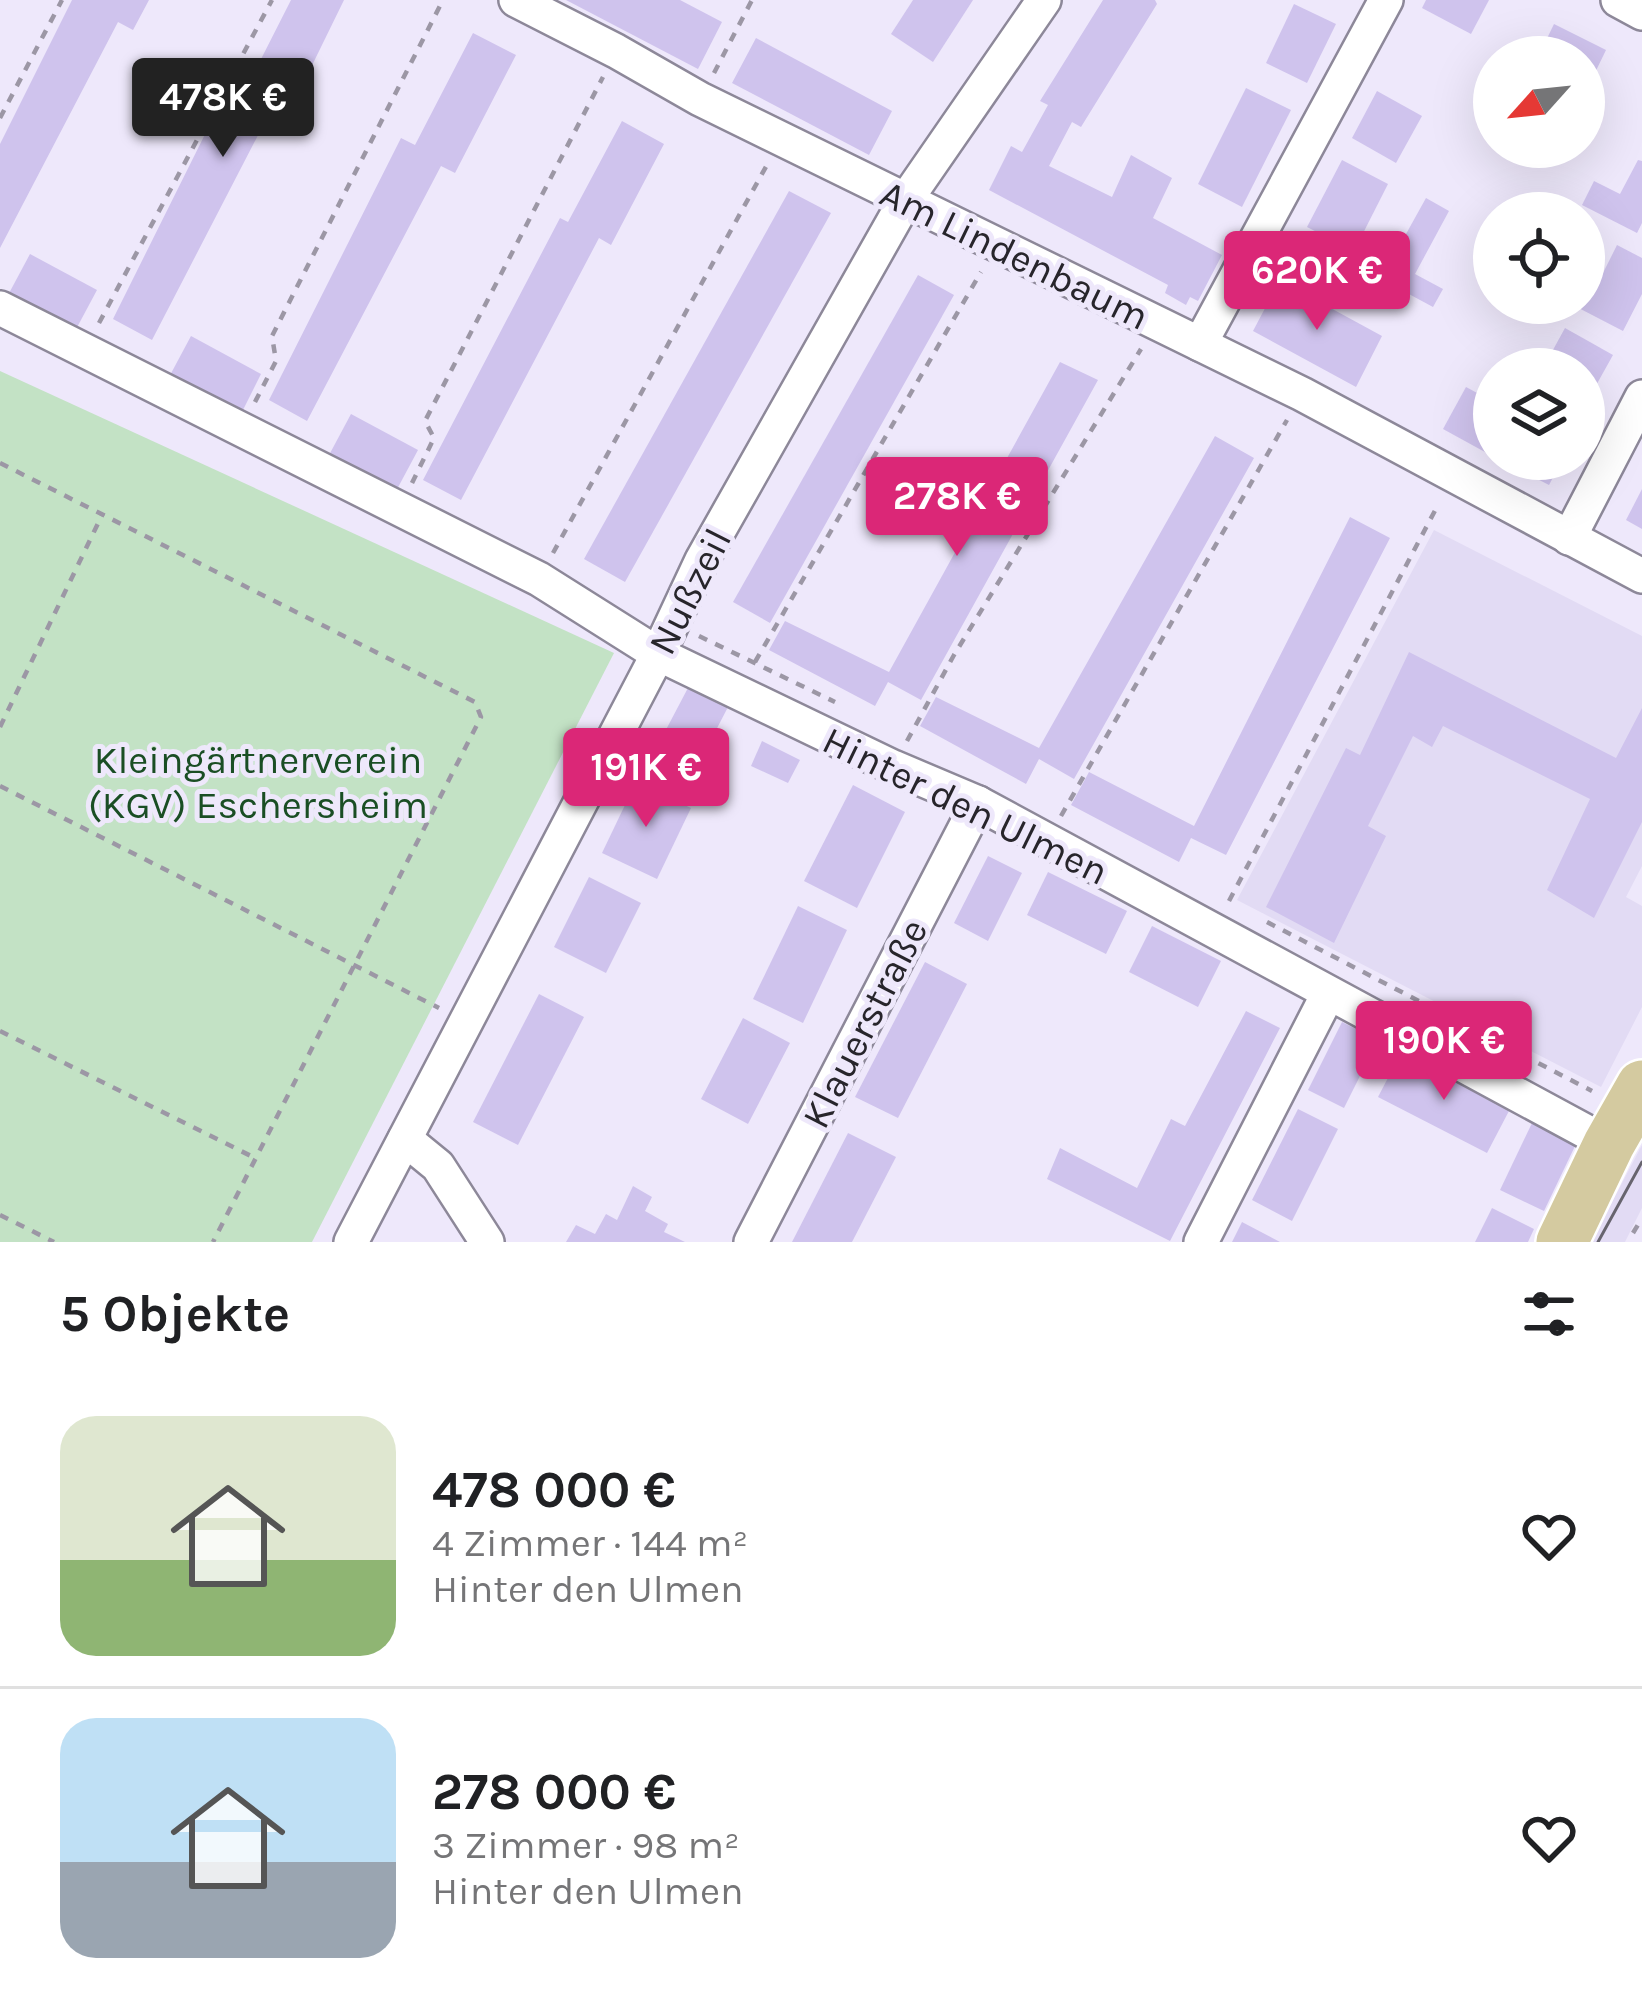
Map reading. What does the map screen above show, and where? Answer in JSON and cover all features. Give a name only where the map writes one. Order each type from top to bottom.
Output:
[{"type":"main road","points":[[1562,1242],[1609,1144],[1620,1090]]},
{"type":"street","name":"Am Lindenbaum","points":[[516,0],[781,140],[1302,394],[1642,575]]},
{"type":"street","name":"Nußzeil","points":[[351,1242],[658,654],[702,560],[905,201],[1044,0]]},
{"type":"street","points":[[1200,344],[1386,0]]},
{"type":"street","points":[[1618,0],[1642,13]]},
{"type":"street","name":"Hinter den Ulmen","points":[[0,308],[538,579],[658,654],[892,767],[978,803],[1609,1144]]},
{"type":"street","points":[[1569,538],[1642,397]]},
{"type":"street","name":"Klauerstraße","points":[[751,1242],[978,803]]},
{"type":"street","points":[[1202,1242],[1328,994]]},
{"type":"street","points":[[406,1139],[438,1166],[487,1242]]},
{"type":"path","points":[[0,118],[62,0]]},
{"type":"path","points":[[85,349],[272,0]]},
{"type":"path","points":[[242,428],[276,361],[272,336],[443,0]]},
{"type":"path","points":[[700,99],[752,0]]},
{"type":"path","points":[[399,509],[434,438],[425,422],[616,51]]},
{"type":"path","points":[[538,579],[781,140]]},
{"type":"path","points":[[736,692],[996,245]]},
{"type":"path","points":[[892,767],[954,656],[1157,323]]},
{"type":"path","points":[[1048,840],[1302,394]]},
{"type":"path","points":[[0,463],[475,702],[481,717],[213,1242]]},
{"type":"path","points":[[1212,933],[1453,476]]},
{"type":"path","points":[[0,727],[103,512]]},
{"type":"path","points":[[0,786],[465,1022]]},
{"type":"path","points":[[1249,912],[1620,1090]]},
{"type":"path","points":[[0,1031],[257,1159]]},
{"type":"path","points":[[0,1215],[54,1242]]},
{"type":"path","points":[[1633,1234],[1642,1218]]},
{"type":"shaded area","points":[[1434,530],[1642,636],[1642,866],[1626,897],[1642,906],[1642,1007],[1601,1087],[1237,900]]},
{"type":"shaded area","points":[[1642,1145],[1642,1208],[1625,1242],[1591,1242]]},
{"type":"green space","name":"Kleingärtnerverein (KGV) Eschersheim","points":[[0,371],[614,653],[312,1242],[0,1242]]},
{"type":"building","points":[[72,0],[149,0],[133,30],[118,22],[0,248],[0,144]]},
{"type":"building","points":[[291,0],[344,0],[299,92],[284,85],[152,340],[113,319],[243,58],[258,65]]},
{"type":"building","points":[[566,0],[680,0],[722,22],[698,69]]},
{"type":"building","points":[[913,0],[973,0],[933,62],[891,34]]},
{"type":"building","points":[[1103,0],[1155,0],[1157,4],[1081,127],[1072,122],[1049,166],[1112,197],[1131,155],[1172,178],[1153,218],[1222,255],[1198,301],[1190,297],[1186,305],[1165,293],[1168,285],[989,190],[1011,146],[1022,152],[1048,105],[1040,101]]},
{"type":"building","points":[[1426,0],[1489,0],[1471,34],[1422,8]]},
{"type":"building","points":[[1294,4],[1336,24],[1307,83],[1266,63]]},
{"type":"building","points":[[1554,24],[1578,36],[1548,36]]},
{"type":"building","points":[[473,33],[516,55],[455,173],[441,166],[307,421],[269,400],[401,138],[415,145]]},
{"type":"building","points":[[756,38],[892,111],[869,155],[732,83]]},
{"type":"building","points":[[1246,88],[1291,110],[1242,207],[1198,184]]},
{"type":"building","points":[[1377,91],[1422,116],[1396,163],[1352,138]]},
{"type":"building","points":[[622,121],[664,144],[611,245],[599,238],[461,500],[423,480],[560,218],[568,222]]},
{"type":"building","points":[[1342,160],[1388,184],[1354,251],[1307,227]]},
{"type":"building","points":[[1638,160],[1642,161],[1642,223],[1637,233],[1605,217],[1605,192],[1588,192],[1594,181],[1620,194]]},
{"type":"building","points":[[789,191],[831,213],[625,582],[584,559]]},
{"type":"building","points":[[1426,198],[1449,211],[1415,274],[1443,289],[1433,307],[1381,279]]},
{"type":"building","points":[[1617,245],[1642,258],[1642,294],[1623,331],[1605,322],[1605,269]]},
{"type":"building","points":[[30,254],[97,290],[74,333],[7,297]]},
{"type":"building","points":[[918,275],[954,295],[770,623],[733,602]]},
{"type":"building","points":[[1282,276],[1305,288],[1303,293],[1382,336],[1356,387],[1253,331]]},
{"type":"building","points":[[1565,328],[1601,348],[1554,348]]},
{"type":"building","points":[[191,336],[261,374],[240,416],[168,379]]},
{"type":"building","points":[[1060,362],[1098,380],[921,700],[888,682],[875,706],[769,650],[785,621],[889,672]]},
{"type":"building","points":[[1466,387],[1473,391],[1473,445],[1443,429]]},
{"type":"building","points":[[351,414],[418,450],[395,493],[328,457]]},
{"type":"building","points":[[1215,436],[1254,458],[1074,779],[1039,759],[1026,784],[920,726],[936,697],[1039,748]]},
{"type":"building","points":[[1642,489],[1642,529],[1626,520]]},
{"type":"building","points":[[1350,517],[1390,538],[1226,855],[1191,838],[1179,862],[1071,805],[1089,772],[1194,826]]},
{"type":"building","points":[[1409,652],[1616,758],[1642,708],[1642,822],[1594,918],[1547,890],[1590,799],[1443,726],[1432,747],[1413,736],[1368,826],[1386,836],[1334,943],[1266,907],[1346,748],[1360,755]]},
{"type":"building","points":[[689,686],[728,707],[700,761],[714,768],[702,791],[649,762]]},
{"type":"building","points":[[762,741],[800,760],[788,783],[751,766]]},
{"type":"building","points":[[636,782],[691,808],[657,879],[602,853]]},
{"type":"building","points":[[853,785],[905,812],[857,908],[804,881]]},
{"type":"building","points":[[988,856],[1022,873],[988,941],[954,923]]},
{"type":"building","points":[[1048,872],[1127,911],[1106,954],[1027,915]]},
{"type":"building","points":[[589,877],[641,903],[606,973],[554,947]]},
{"type":"building","points":[[798,906],[847,930],[803,1023],[753,999]]},
{"type":"building","points":[[1152,926],[1221,961],[1198,1007],[1129,972]]},
{"type":"building","points":[[925,962],[967,984],[898,1118],[855,1097]]},
{"type":"building","points":[[539,994],[584,1017],[518,1145],[473,1122]]},
{"type":"building","points":[[1246,1011],[1280,1028],[1170,1241],[1047,1179],[1060,1148],[1137,1188],[1171,1119],[1185,1126]]},
{"type":"building","points":[[743,1018],[790,1043],[748,1124],[701,1099]]},
{"type":"building","points":[[1342,1022],[1378,1040],[1344,1108],[1308,1090]]},
{"type":"building","points":[[1401,1053],[1510,1109],[1487,1153],[1378,1097]]},
{"type":"building","points":[[1298,1109],[1338,1129],[1292,1221],[1252,1200]]},
{"type":"building","points":[[1532,1123],[1576,1144],[1544,1211],[1500,1190]]},
{"type":"building","points":[[848,1133],[896,1157],[852,1242],[792,1242]]},
{"type":"building","points":[[633,1186],[652,1197],[645,1211],[668,1224],[664,1232],[685,1242],[566,1242],[576,1225],[595,1234],[606,1214],[617,1220]]},
{"type":"building","points":[[1492,1208],[1534,1229],[1528,1242],[1475,1242]]},
{"type":"building","points":[[1242,1222],[1280,1242],[1232,1242]]},
{"type":"tram line","points":[[1598,1242],[1642,1162]]}]
